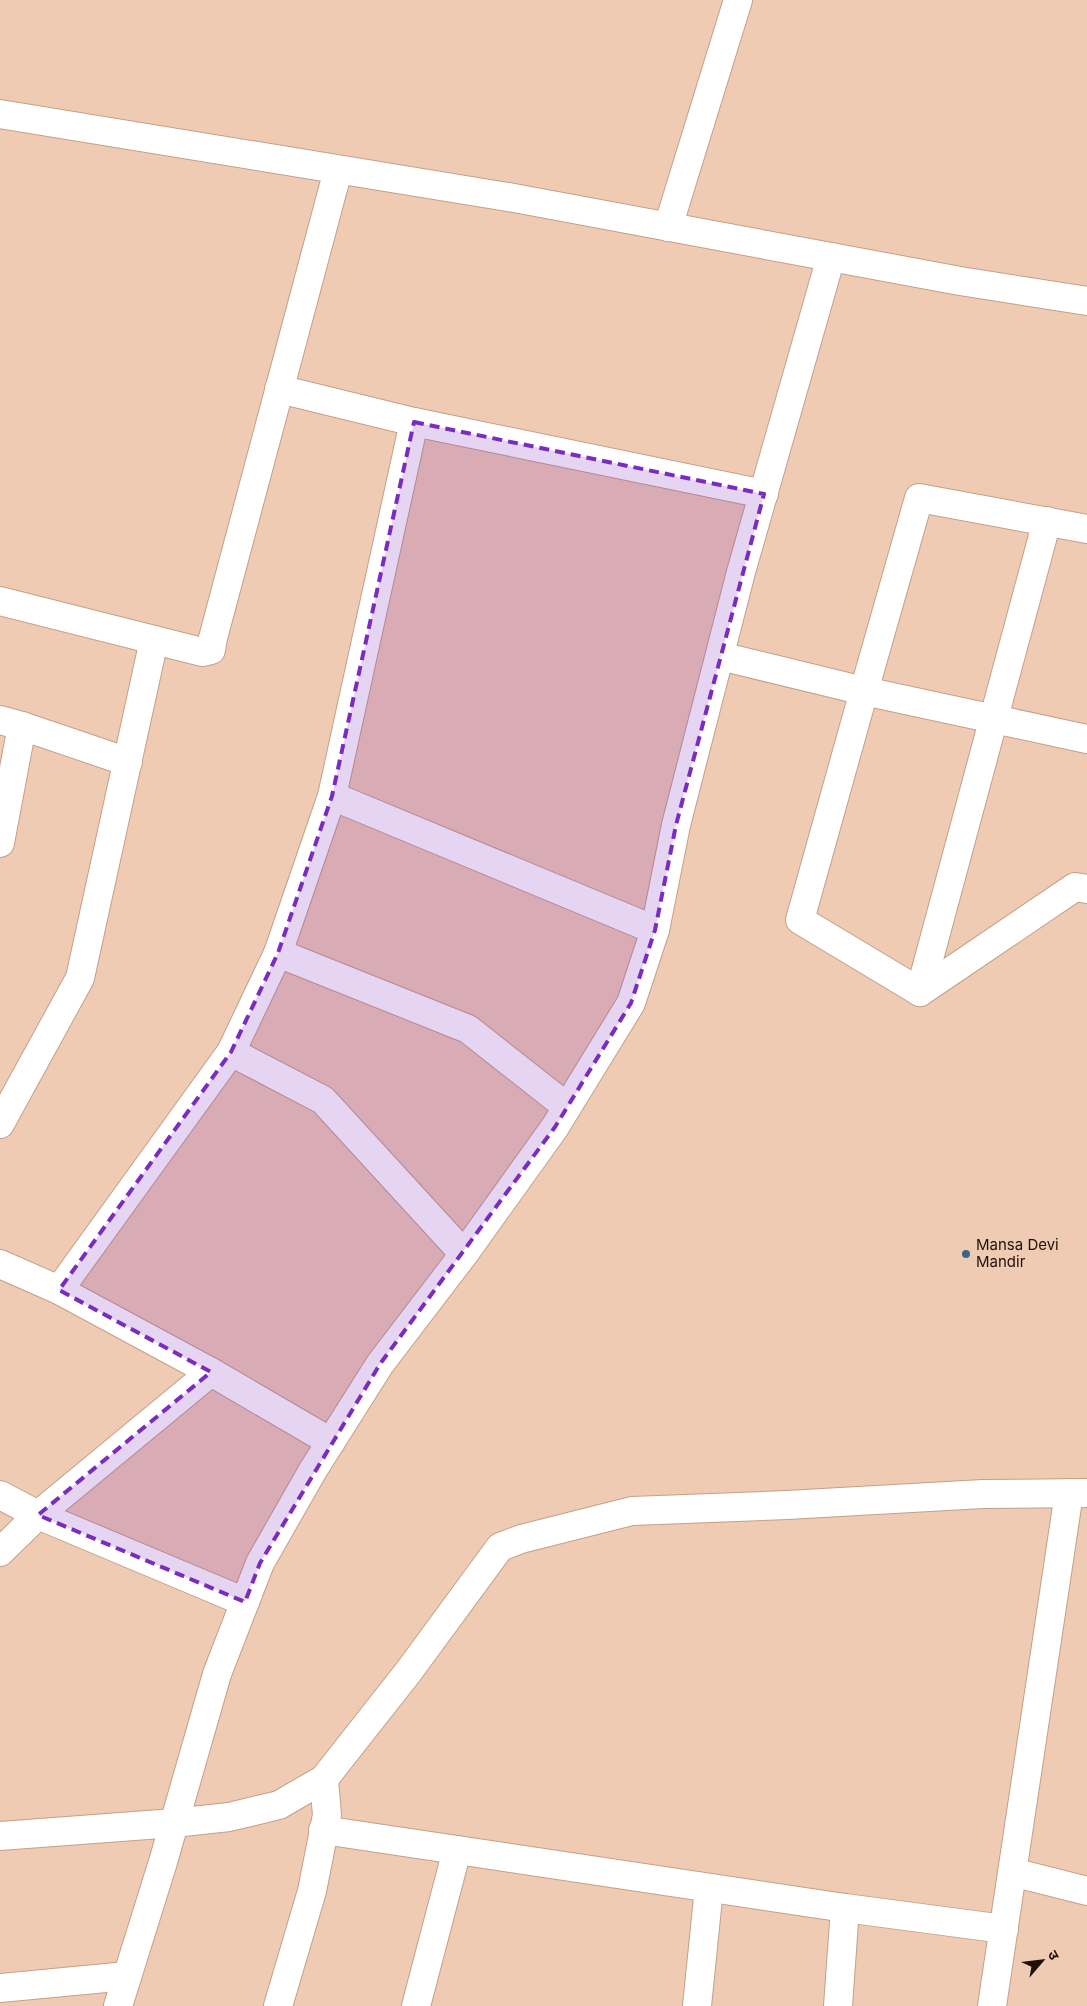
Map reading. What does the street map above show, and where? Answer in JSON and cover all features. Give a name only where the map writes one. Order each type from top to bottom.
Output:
[{"type":"street","points":[[668,227],[738,0]]},
{"type":"street","points":[[0,114],[514,198],[960,281],[1087,301]]},
{"type":"street","points":[[0,601],[202,652],[211,650],[212,638],[338,170]]},
{"type":"street","points":[[118,2006],[217,1674],[260,1563],[331,1442],[380,1364],[464,1254],[554,1127],[631,1003],[655,930],[676,825],[720,656],[831,257]]},
{"type":"street","points":[[279,389],[414,422],[764,494]]},
{"type":"street","points":[[59,1290],[230,1052],[278,953],[332,796],[414,422]]},
{"type":"street","points":[[920,992],[800,920],[919,498],[1087,529]]},
{"type":"street","points":[[920,992],[992,718],[1047,521]]},
{"type":"street","points":[[0,1124],[80,978],[154,640]]},
{"type":"street","points":[[720,656],[864,691],[1087,739]]},
{"type":"street","points":[[0,844],[11,723],[128,762]]},
{"type":"street","points":[[332,796],[655,930]]},
{"type":"street","points":[[920,992],[1075,887],[1087,889]]},
{"type":"street","points":[[278,953],[468,1029],[567,1106]]},
{"type":"street","points":[[230,1052],[323,1100],[464,1254]]},
{"type":"street","points":[[0,1264],[59,1290],[211,1372],[331,1442]]},
{"type":"street","points":[[0,1552],[38,1515],[211,1372]]},
{"type":"street","points":[[0,1836],[229,1817],[279,1805],[324,1780],[410,1671],[500,1547],[521,1539],[632,1511],[787,1505],[983,1494],[1078,1493],[1012,1872],[992,2006]]},
{"type":"street","points":[[0,1495],[38,1515],[245,1602]]},
{"type":"street","points":[[278,2006],[312,1891],[326,1815],[324,1780]]},
{"type":"street","points":[[323,1830],[845,1908],[1004,1929]]},
{"type":"street","points":[[416,2006],[457,1850]]},
{"type":"street","points":[[1012,1872],[1087,1892]]},
{"type":"street","points":[[697,2006],[708,1888]]},
{"type":"street","points":[[838,2006],[845,1908]]},
{"type":"street","points":[[0,1988],[127,1976]]},
{"type":"highlighted area","points":[[414,422],[764,494],[676,825],[655,930],[631,1003],[555,1127],[380,1364],[260,1563],[245,1602],[38,1515],[211,1372],[59,1290],[231,1052],[278,953],[332,796]]},
{"type":"place","name":"Mansa Devi Mandir","points":[[966,1254]]}]
